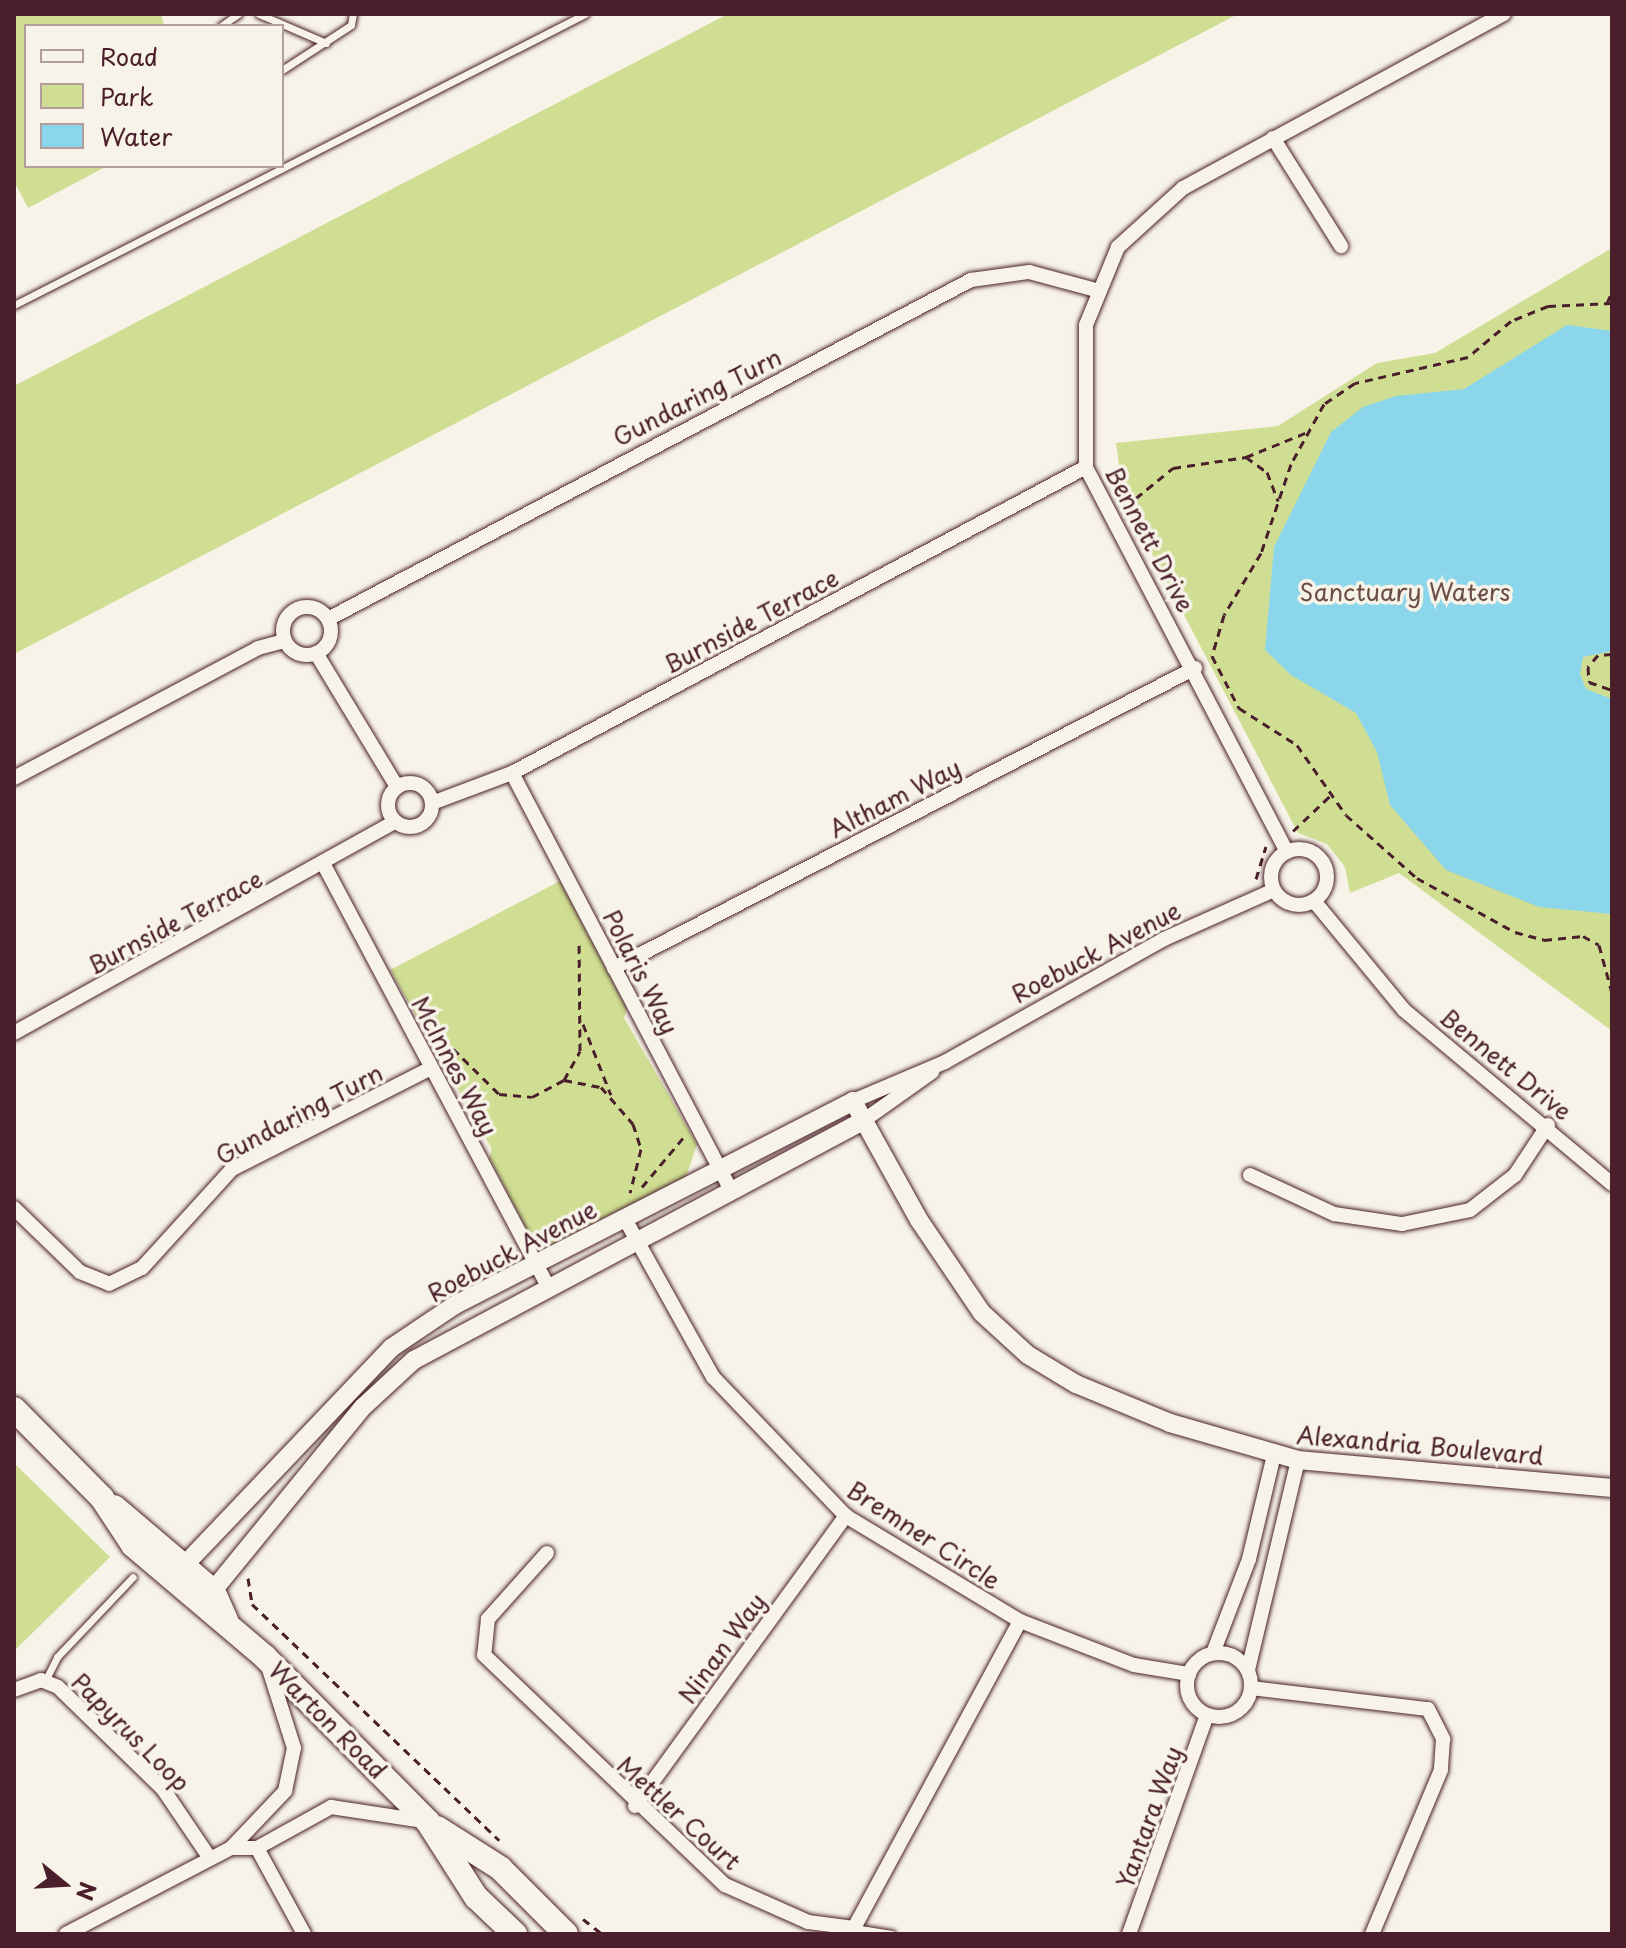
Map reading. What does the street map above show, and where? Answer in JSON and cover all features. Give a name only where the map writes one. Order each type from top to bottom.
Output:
[{"type":"main road","name":"Warton Road","points":[[14,1409],[102,1498],[133,1545],[178,1572],[207,1599],[428,1822],[476,1897],[515,1934]]},
{"type":"main road","name":"Warton Road","points":[[428,1822],[500,1868],[566,1934]]},
{"type":"street","name":"Bennett Drive","points":[[1283,845],[1195,668],[1086,467],[1086,325],[1118,247],[1183,188],[1504,14]]},
{"type":"street","points":[[1273,138],[1341,246]]},
{"type":"street","name":"Gundaring Turn","points":[[328,619],[971,280],[1029,272],[1100,291]]},
{"type":"street","name":"Burnside Terrace","points":[[14,1033],[325,867],[395,822],[416,826],[432,803],[512,773],[1086,467]]},
{"type":"street","points":[[312,607],[328,619],[331,635],[316,653],[300,654],[285,641],[283,625],[295,609],[312,607]]},
{"type":"street","points":[[14,778],[258,648],[285,641]]},
{"type":"street","points":[[316,653],[397,787]]},
{"type":"street","name":"Altham Way","points":[[614,968],[1195,668]]},
{"type":"street","name":"Polaris Way","points":[[512,773],[731,1190]]},
{"type":"street","points":[[397,787],[419,785],[432,803]]},
{"type":"street","points":[[395,822],[389,800],[397,787]]},
{"type":"street","points":[[1283,845],[1302,849],[1323,860],[1328,879],[1314,901],[1287,903],[1274,890],[1271,871],[1283,845]]},
{"type":"street","name":"McInnes Way","points":[[325,867],[548,1286]]},
{"type":"street","name":"Roebuck Avenue","points":[[178,1572],[269,1481],[375,1363],[455,1305],[853,1101],[945,1062],[1164,939],[1274,890]]},
{"type":"street","name":"Bennett Drive","points":[[1314,901],[1404,1010],[1548,1125],[1612,1184]]},
{"type":"street","name":"Roebuck Avenue","points":[[207,1599],[287,1496],[392,1380],[455,1335],[863,1121],[945,1062]]},
{"type":"street","name":"Gundaring Turn","points":[[14,1208],[80,1272],[109,1284],[142,1268],[232,1169],[431,1068]]},
{"type":"street","name":"Alexandria Boulevard","points":[[853,1101],[982,1313],[1028,1355],[1156,1417],[1274,1455],[1298,1460],[1612,1488]]},
{"type":"street","points":[[1250,1175],[1334,1214],[1402,1224],[1470,1210],[1515,1175],[1548,1125]]},
{"type":"street","name":"Bremner Circle","points":[[625,1219],[639,1239],[713,1377],[846,1516],[1020,1621],[1134,1665],[1189,1674]]},
{"type":"street","points":[[375,1363],[392,1380]]},
{"type":"street","points":[[1274,1455],[1246,1571],[1213,1653],[1189,1674],[1191,1700],[1207,1715],[1235,1713],[1251,1688],[1249,1643],[1298,1460]]},
{"type":"street","points":[[269,1481],[287,1496]]},
{"type":"street","name":"Ninan Way","points":[[635,1806],[846,1516]]},
{"type":"street","name":"Mettler Court","points":[[547,1553],[488,1619],[484,1655],[635,1806],[725,1885],[794,1917],[854,1928]]},
{"type":"street","points":[[854,1928],[1020,1621]]},
{"type":"street","points":[[1213,1653],[1232,1655],[1248,1670]]},
{"type":"street","points":[[231,1848],[295,1771],[265,1657]]},
{"type":"street","name":"Papyrus Loop","points":[[14,1690],[45,1682],[163,1789],[209,1857]]},
{"type":"street","points":[[1251,1688],[1428,1709],[1443,1739],[1441,1770],[1372,1934]]},
{"type":"street","name":"Yantara Way","points":[[1129,1934],[1207,1715]]},
{"type":"street","points":[[66,1934],[85,1930],[209,1857],[231,1848],[257,1848],[331,1807],[428,1822]]},
{"type":"street","points":[[257,1848],[304,1934]]},
{"type":"lane","points":[[259,14],[282,24]]},
{"type":"lane","points":[[284,69],[351,25],[353,14]]},
{"type":"lane","points":[[284,167],[585,14]]},
{"type":"lane","points":[[284,25],[326,43]]},
{"type":"lane","points":[[14,305],[283,168]]},
{"type":"lane","name":"Papyrus Loop","points":[[45,1682],[57,1657],[133,1577]]},
{"type":"lane","points":[[854,1928],[892,1934]]},
{"type":"path","points":[[1612,292],[1610,303],[1548,306],[1511,321],[1468,357],[1355,383],[1324,404],[1306,432],[1279,505],[1224,615],[1212,656],[1239,708],[1297,745],[1330,796],[1417,878],[1474,914],[1544,940],[1583,936],[1599,945],[1612,993]]},
{"type":"path","points":[[1112,513],[1173,468],[1246,457],[1306,432]]},
{"type":"path","points":[[1246,457],[1267,472],[1279,505]]},
{"type":"path","points":[[1612,654],[1588,667],[1589,682],[1612,690]]},
{"type":"path","points":[[1283,845],[1330,796]]},
{"type":"path","points":[[408,1024],[427,1018],[439,1027],[482,1085],[499,1094],[532,1097],[564,1080],[580,1051],[582,1020],[578,951],[592,927]]},
{"type":"path","points":[[582,1020],[613,1099],[641,1149],[628,1196]]},
{"type":"path","points":[[564,1080],[601,1087],[613,1099]]},
{"type":"path","points":[[229,1567],[249,1578],[252,1604],[508,1849]]},
{"type":"path","points":[[572,1910],[602,1934]]},
{"type":"green space","points":[[14,14],[161,14],[164,24],[24,24],[24,168],[103,168],[28,208],[14,181]]},
{"type":"green space","points":[[728,14],[1238,14],[14,654],[14,386]]},
{"type":"green space","name":"Sanctuary Waters","points":[[1612,248],[1612,1031],[1399,873],[1350,893],[1345,867],[1327,844],[1298,833],[1124,500],[1116,443],[1278,426],[1377,363],[1435,353]]},
{"type":"green space","points":[[560,881],[627,1009],[624,1018],[697,1144],[686,1177],[553,1243],[527,1230],[489,1157],[492,1149],[390,970]]},
{"type":"green space","points":[[14,1463],[110,1557],[14,1651]]},
{"type":"water","name":"Sanctuary Waters","points":[[1567,325],[1612,331],[1612,651],[1583,657],[1580,674],[1586,689],[1612,699],[1612,914],[1539,907],[1446,870],[1390,805],[1377,752],[1356,713],[1291,675],[1265,650],[1274,547],[1331,432],[1363,407],[1396,396],[1464,389]]}]
